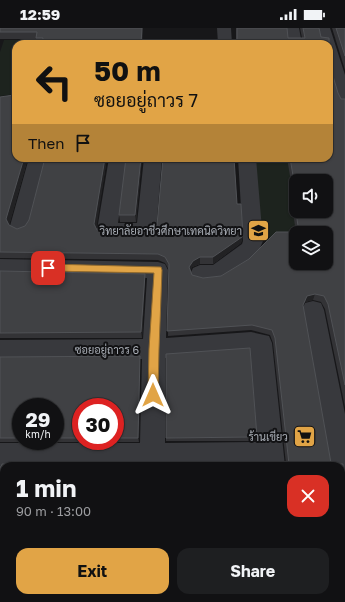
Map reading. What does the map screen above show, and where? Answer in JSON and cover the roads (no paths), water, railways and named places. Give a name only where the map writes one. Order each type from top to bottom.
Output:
[{"type":"street","points":[[224,28],[225,40]]},
{"type":"street","points":[[292,28],[294,40]]},
{"type":"street","points":[[323,28],[327,40]]},
{"type":"street","points":[[333,64],[341,96]]},
{"type":"street","points":[[20,226],[37,162]]},
{"type":"street","points":[[117,162],[107,230],[146,231],[153,162]]},
{"type":"street","points":[[200,274],[217,274],[250,249],[253,241],[247,162]]},
{"type":"street","points":[[0,267],[158,270],[154,349],[153,461]]},
{"type":"street","points":[[313,310],[342,462]]},
{"type":"street","name":"ซอยอยู่ถาวร 6","points":[[0,350],[154,349],[251,342],[261,343],[271,461]]},
{"type":"street","points":[[0,456],[153,461],[271,461]]},
{"type":"place","name":"วิทยาลัยอาชีวศึกษาเทคนิควิทยา","points":[[258,230]]},
{"type":"place","name":"ร้านเขียว","points":[[304,436]]}]
